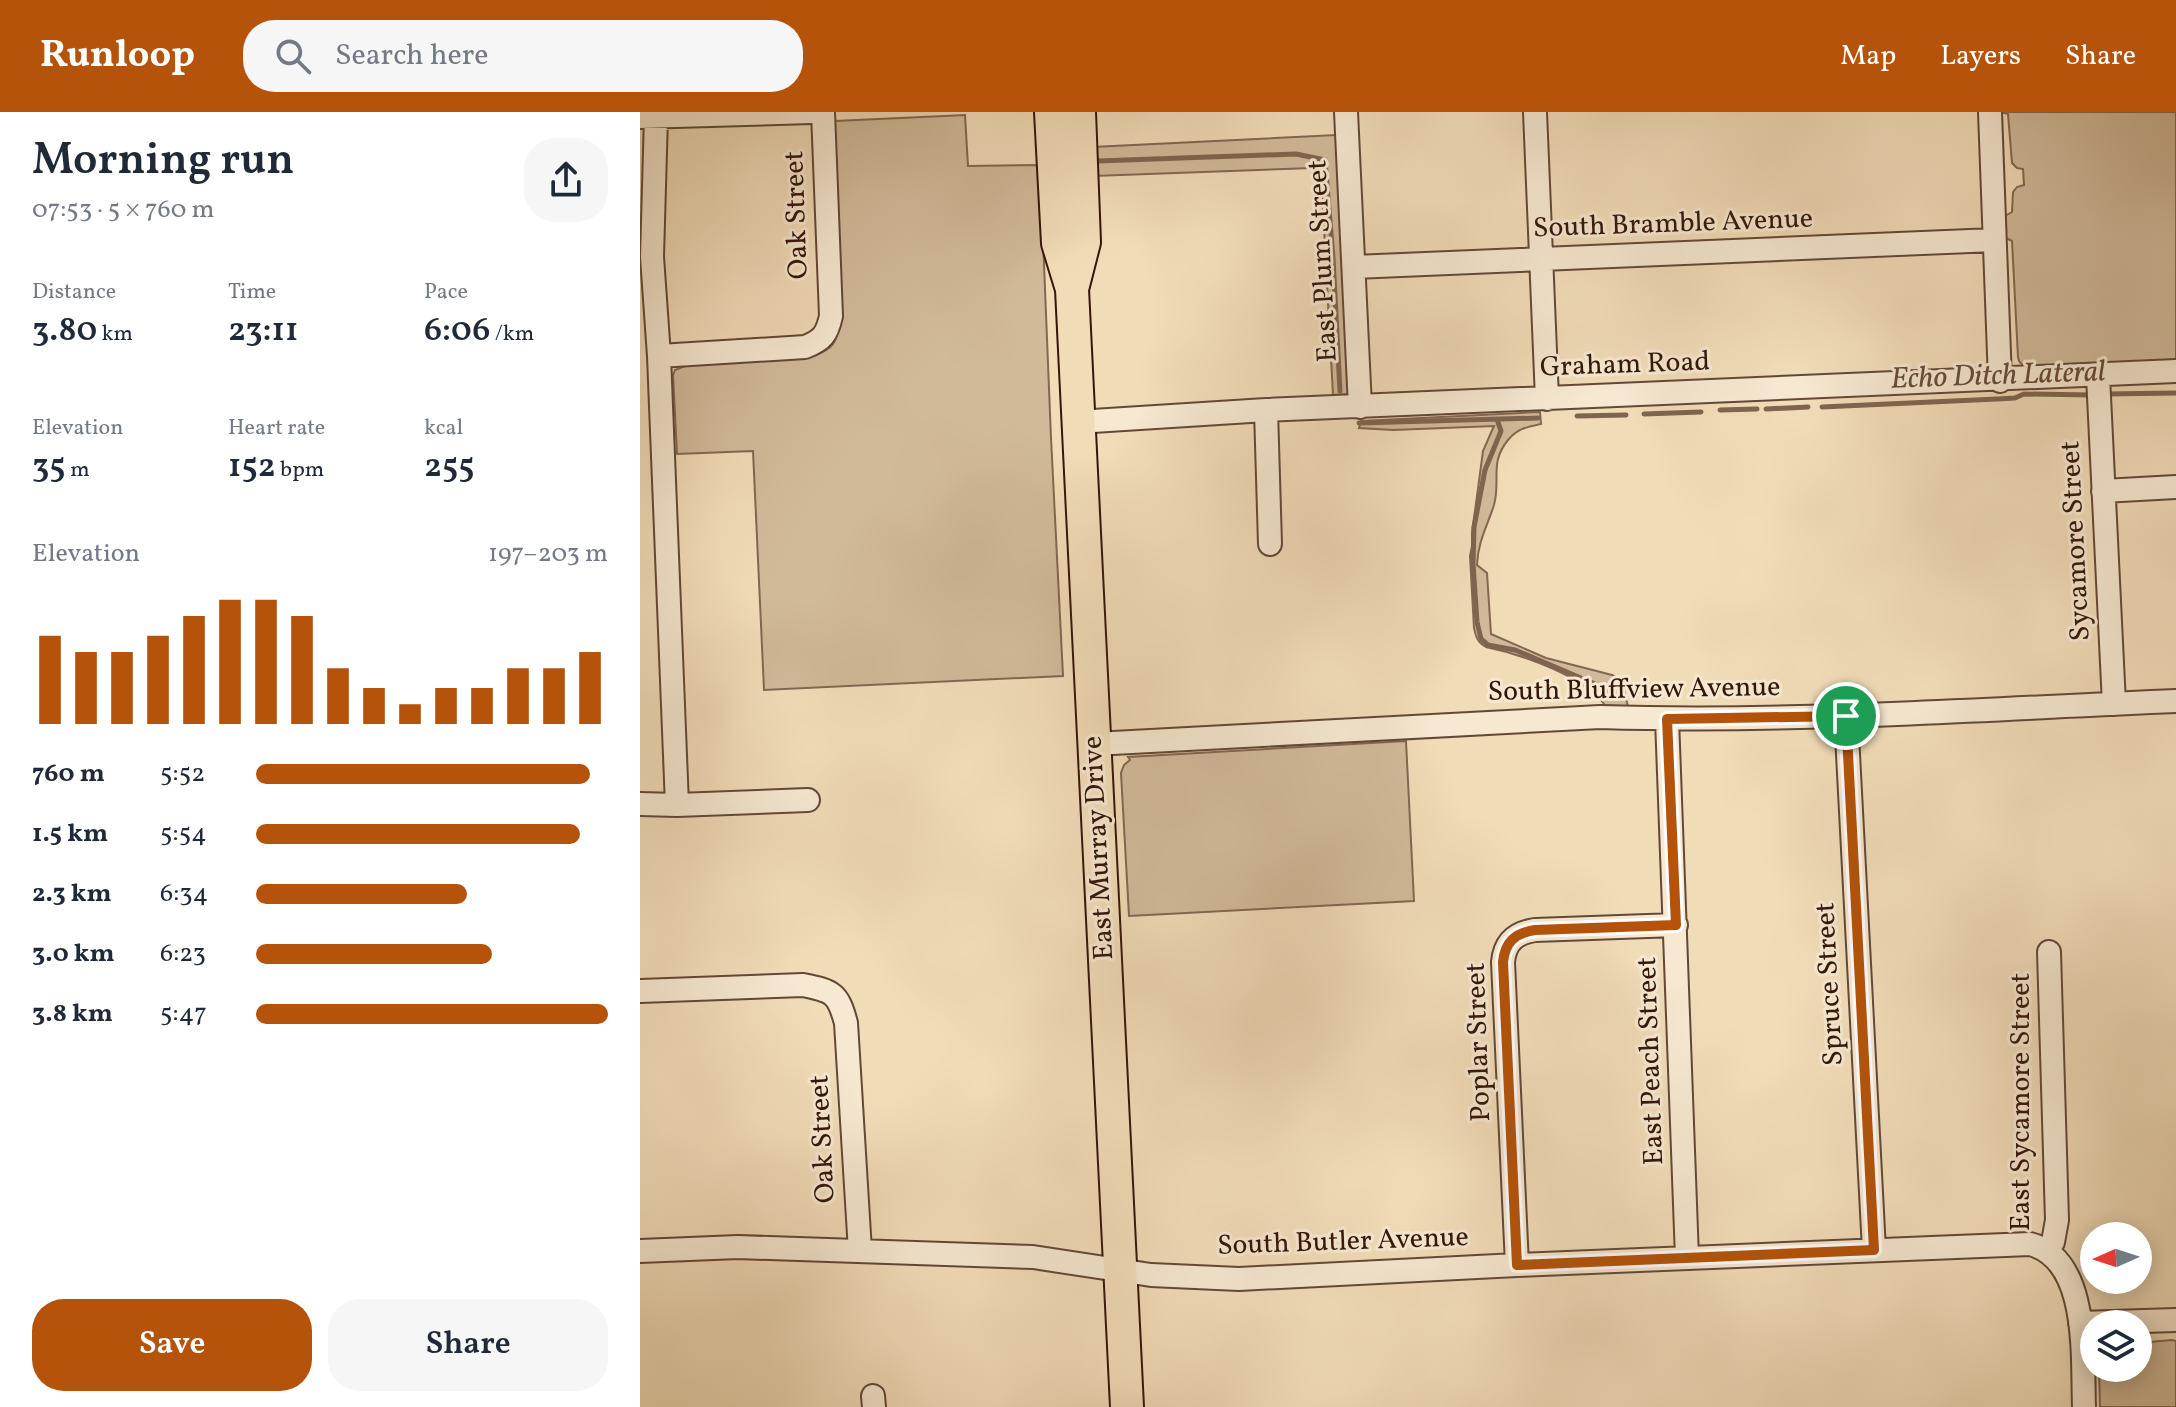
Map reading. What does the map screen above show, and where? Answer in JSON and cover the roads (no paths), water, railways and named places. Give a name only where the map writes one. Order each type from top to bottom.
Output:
[{"type":"highway","name":"East Murray Drive","points":[[1051,112],[1058,243],[1072,289],[1127,1407]]},
{"type":"highway","name":"East Murray Drive","points":[[1072,289],[1084,242],[1079,112]]},
{"type":"street","points":[[677,805],[648,117],[812,112]]},
{"type":"street","name":"Oak Street","points":[[659,356],[805,347],[827,332],[831,316],[823,112]]},
{"type":"street","name":"East Plum Street","points":[[1346,112],[1360,407]]},
{"type":"street","points":[[1535,112],[1547,399]]},
{"type":"street","points":[[1990,112],[2000,381]]},
{"type":"street","name":"South Bramble Avenue","points":[[1354,267],[1994,240]]},
{"type":"street","name":"Graham Road","points":[[1077,422],[1266,410],[2000,381],[2176,371]]},
{"type":"street","name":"Sycamore Street","points":[[2098,376],[2114,704]]},
{"type":"street","points":[[1266,410],[1270,544]]},
{"type":"street","points":[[2103,491],[2176,487]]},
{"type":"street","name":"South Bluffview Avenue","points":[[1094,744],[1600,717],[1846,716],[2176,701]]},
{"type":"street","name":"Spruce Street","points":[[1846,716],[1874,1250]]},
{"type":"street","name":"East Peach Street","points":[[1667,719],[1687,1258]]},
{"type":"street","points":[[640,804],[808,800]]},
{"type":"street","name":"Poplar Street","points":[[1517,1265],[1503,962],[1506,946],[1519,934],[1535,930],[1676,925]]},
{"type":"street","name":"East Sycamore Street","points":[[2048,1250],[2057,1227],[2049,952]]},
{"type":"street","name":"Oak Street","points":[[640,991],[803,985],[825,989],[841,1003],[846,1023],[860,1251]]},
{"type":"street","name":"South Butler Avenue","points":[[640,1251],[738,1247],[1033,1257],[1151,1275],[1239,1279],[2016,1243],[2048,1250]]},
{"type":"street","points":[[2048,1250],[2068,1278],[2080,1323]]},
{"type":"street","points":[[2152,1321],[2176,1320]]},
{"type":"street","points":[[2083,1382],[2084,1407]]},
{"type":"waterway","name":"Echo Ditch Lateral","points":[[1098,161],[1296,154],[1325,160],[1340,391]]},
{"type":"waterway","name":"Echo Ditch Lateral","points":[[2106,394],[2176,393]]},
{"type":"waterway","name":"Echo Ditch Lateral","points":[[1822,407],[2015,398],[2024,394],[2092,395]]},
{"type":"waterway","name":"Echo Ditch Lateral","points":[[1766,409],[1808,407]]},
{"type":"waterway","name":"Echo Ditch Lateral","points":[[1720,410],[1757,409]]},
{"type":"waterway","name":"Echo Ditch Lateral","points":[[1644,414],[1701,412]]},
{"type":"waterway","name":"Echo Ditch Lateral","points":[[1577,416],[1626,415]]},
{"type":"waterway","name":"Echo Ditch Lateral","points":[[1359,423],[1538,418]]},
{"type":"waterway","points":[[1497,419],[1501,431],[1485,470],[1474,527],[1473,564],[1481,639],[1488,645],[1515,650],[1602,687],[1614,697]]}]
